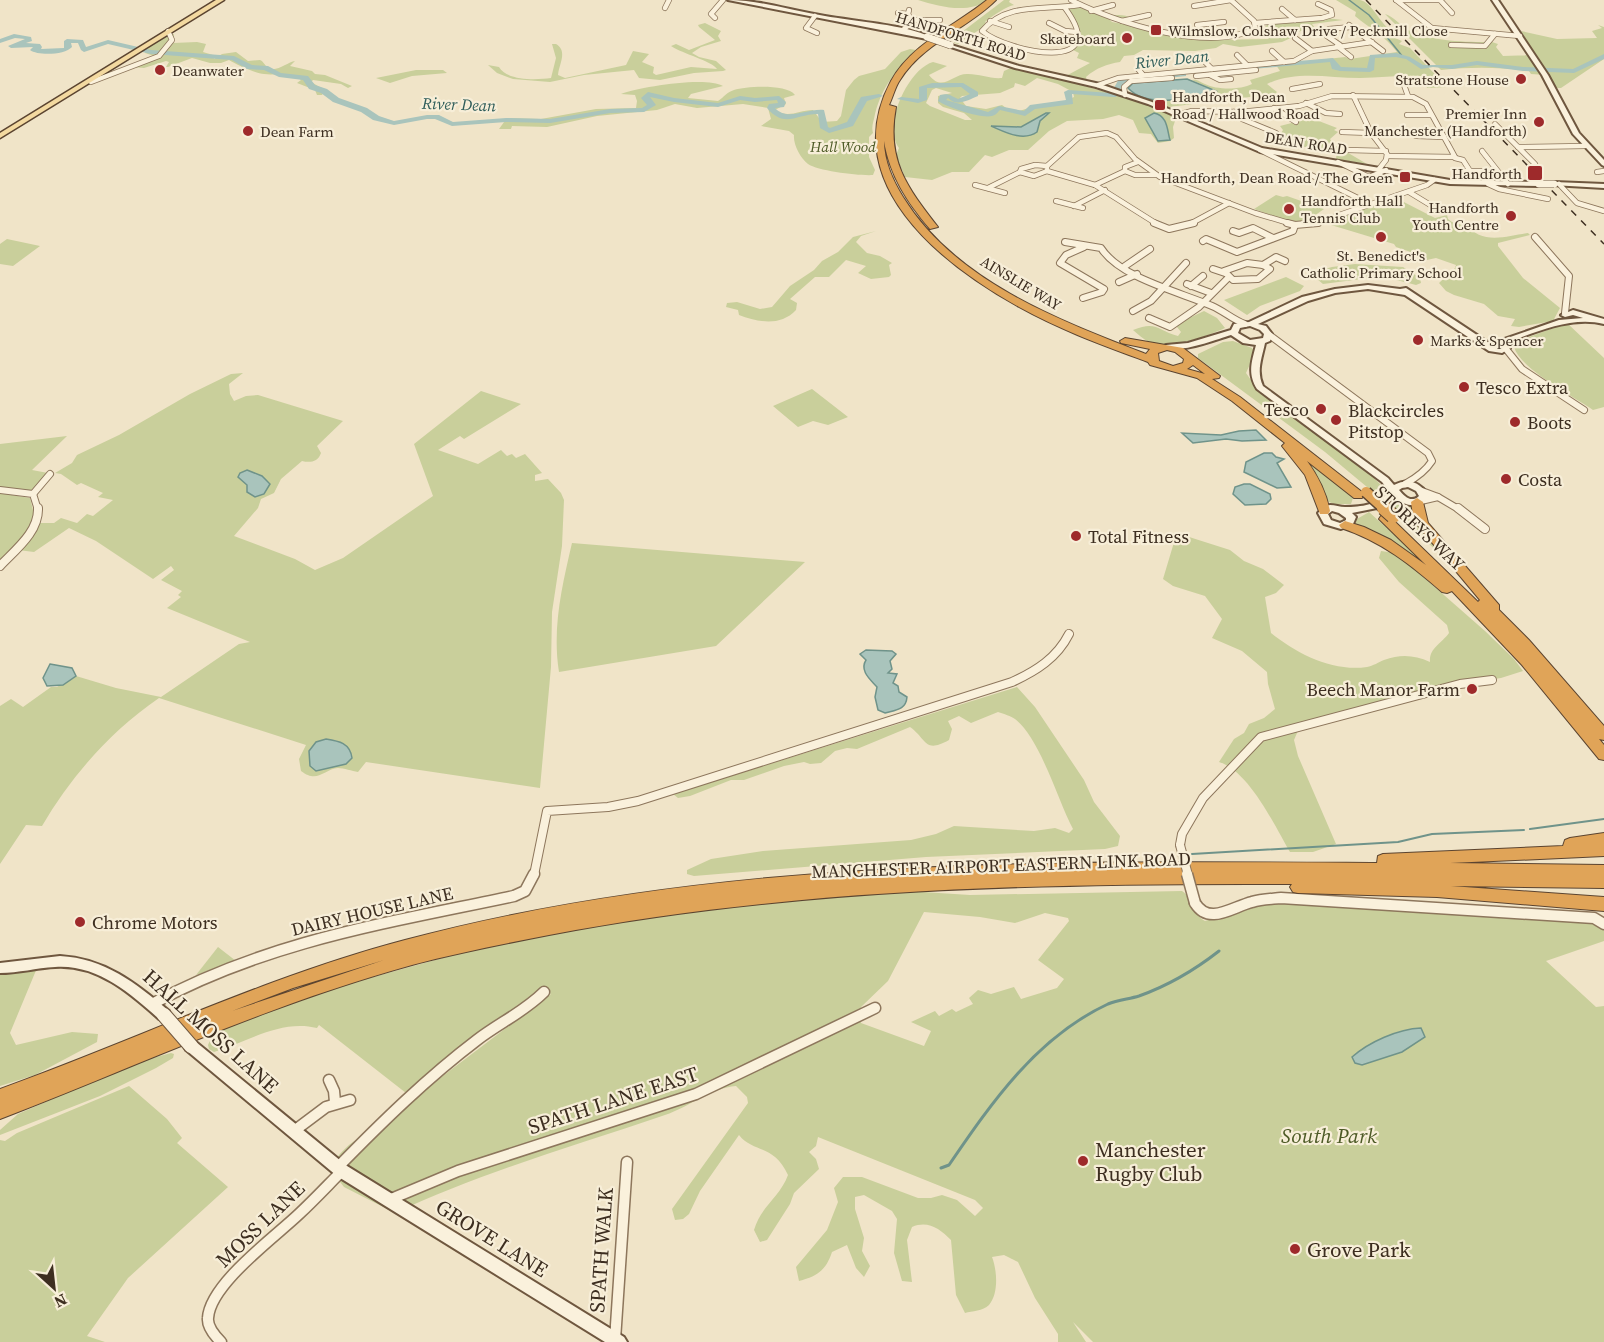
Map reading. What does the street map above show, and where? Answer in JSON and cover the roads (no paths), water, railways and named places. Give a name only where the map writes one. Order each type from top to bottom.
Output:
[{"type":"highway","name":"AINSLIE WAY","points":[[992,0],[922,52],[902,71],[892,87],[881,114],[876,139],[878,154],[888,184],[913,219],[944,251],[988,284],[1059,323],[1152,360],[1159,366],[1177,369]]},
{"type":"highway","name":"AINSLIE WAY","points":[[1001,0],[930,53],[917,65],[900,88],[891,109],[887,139],[900,183],[910,201],[945,240],[996,281],[1029,300],[1110,336],[1135,345],[1179,350],[1189,357]]},
{"type":"highway","points":[[1152,360],[1151,355],[1154,351],[1163,348]]},
{"type":"highway","points":[[1177,369],[1188,365],[1189,357]]},
{"type":"highway","name":"STOREYS WAY","points":[[1189,357],[1278,422],[1389,518],[1524,643],[1604,735]]},
{"type":"highway","name":"STOREYS WAY","points":[[1177,369],[1201,376],[1236,399],[1362,494]]},
{"type":"highway","points":[[1236,399],[1274,433],[1305,466],[1318,489],[1324,511]]},
{"type":"highway","points":[[1419,492],[1419,515],[1423,524],[1524,643]]},
{"type":"highway","name":"STOREYS WAY","points":[[1389,518],[1529,664],[1604,755]]},
{"type":"highway","points":[[1345,525],[1374,534],[1398,549],[1446,588],[1529,664]]},
{"type":"highway","points":[[1446,856],[1466,851],[1542,847],[1604,839]]},
{"type":"highway","points":[[1237,867],[1604,850]]},
{"type":"highway","name":"MANCHESTER AIRPORT EASTERN LINK ROAD","points":[[0,1097],[233,1003],[299,979],[399,949],[519,921],[728,890],[871,877],[1006,870],[1237,867],[1604,871]]},
{"type":"highway","name":"MANCHESTER AIRPORT EASTERN LINK ROAD","points":[[0,1110],[238,1015],[312,989],[468,944],[528,931],[678,907],[830,891],[934,884],[1180,876],[1604,882]]},
{"type":"highway","points":[[1141,879],[1437,891],[1604,904]]},
{"type":"main road","points":[[0,135],[221,0]]},
{"type":"street","points":[[665,8],[669,0]]},
{"type":"street","points":[[715,18],[711,14],[723,0]]},
{"type":"street","name":"HANDFORTH ROAD","points":[[731,0],[758,2],[815,16],[903,30],[1017,67],[1098,85],[1109,90]]},
{"type":"street","points":[[1071,0],[1091,11],[1122,21],[1188,35],[1224,39],[1249,33],[1254,29],[1255,23]]},
{"type":"street","points":[[1194,6],[1214,1],[1232,0],[1255,23],[1322,18],[1332,15],[1331,10],[1318,4]]},
{"type":"street","points":[[1396,0],[1440,0],[1452,13]]},
{"type":"street","points":[[1396,0],[1432,28],[1520,36]]},
{"type":"street","points":[[1495,0],[1542,70],[1585,146],[1604,164]]},
{"type":"street","points":[[1047,1],[1050,8]]},
{"type":"street","points":[[1065,8],[1076,22],[1077,32],[1073,47],[1066,53],[1048,55],[983,32],[983,28],[990,21],[1009,8],[1065,8],[1079,5]]},
{"type":"street","points":[[1091,11],[1113,5]]},
{"type":"street","points":[[1282,9],[1295,20]]},
{"type":"street","points":[[898,13],[908,12],[912,20]]},
{"type":"street","points":[[930,19],[936,15]]},
{"type":"street","points":[[1122,21],[1149,15]]},
{"type":"street","points":[[815,16],[806,28],[816,33]]},
{"type":"street","points":[[912,20],[940,20]]},
{"type":"street","points":[[903,30],[911,24],[912,20]]},
{"type":"street","points":[[990,21],[1009,27]]},
{"type":"street","points":[[1197,26],[1224,22]]},
{"type":"street","points":[[1049,23],[1063,30],[1077,32]]},
{"type":"street","points":[[1207,24],[1224,39]]},
{"type":"street","points":[[1351,57],[1323,31],[1350,26],[1383,51]]},
{"type":"street","points":[[90,82],[159,56],[164,52],[172,37],[168,31]]},
{"type":"street","points":[[1451,45],[1485,46],[1495,34]]},
{"type":"street","points":[[1069,38],[1076,39]]},
{"type":"street","points":[[1295,38],[1312,51]]},
{"type":"street","points":[[1006,41],[1013,39]]},
{"type":"street","points":[[1124,94],[1124,87],[1131,81],[1297,60],[1312,51],[1371,42]]},
{"type":"street","points":[[1066,46],[1073,47]]},
{"type":"street","points":[[1271,51],[1284,62]]},
{"type":"street","points":[[1237,56],[1247,65]]},
{"type":"street","points":[[1203,59],[1211,72],[1220,80],[1231,79]]},
{"type":"street","points":[[1143,75],[1138,69],[1139,66],[1165,61]]},
{"type":"street","points":[[1098,85],[1112,78],[1266,68]]},
{"type":"street","points":[[1105,75],[1112,78]]},
{"type":"street","points":[[1320,84],[1294,89],[1310,97],[1408,96],[1423,100],[1455,158]]},
{"type":"street","points":[[1404,85],[1408,96]]},
{"type":"street","points":[[1366,87],[1370,95]]},
{"type":"street","name":"DEAN ROAD","points":[[1109,90],[1177,115],[1260,150],[1434,180],[1488,184],[1604,186]]},
{"type":"street","points":[[1353,95],[1371,133],[1387,154]]},
{"type":"street","points":[[1306,103],[1310,97]]},
{"type":"street","points":[[1177,115],[1192,111],[1234,112],[1306,103],[1326,113],[1340,114]]},
{"type":"street","points":[[1274,108],[1296,122]]},
{"type":"street","points":[[1234,112],[1242,119],[1276,133]]},
{"type":"street","points":[[1406,115],[1431,115]]},
{"type":"street","points":[[1495,124],[1535,164]]},
{"type":"street","points":[[1020,172],[1038,175],[1083,135],[1110,134],[1118,131]]},
{"type":"street","points":[[1342,132],[1371,133]]},
{"type":"street","points":[[1110,134],[1138,162],[1150,168],[1156,175]]},
{"type":"street","points":[[1416,136],[1444,136]]},
{"type":"street","points":[[1518,147],[1585,146]]},
{"type":"street","points":[[1260,150],[1364,201]]},
{"type":"street","points":[[1347,150],[1455,158],[1463,160],[1470,171]]},
{"type":"street","points":[[1482,151],[1508,184]]},
{"type":"street","points":[[1382,170],[1387,154]]},
{"type":"street","points":[[1594,156],[1604,155]]},
{"type":"street","points":[[1095,184],[1125,171],[1125,167],[1138,162]]},
{"type":"street","points":[[988,188],[1029,166],[1047,169],[1095,184],[1169,230],[1182,227],[1229,203]]},
{"type":"street","points":[[1125,171],[1135,175],[1156,175],[1295,225],[1311,225],[1409,192],[1434,180]]},
{"type":"street","points":[[1464,171],[1486,171]]},
{"type":"street","points":[[1597,172],[1604,171]]},
{"type":"street","points":[[1488,184],[1499,189],[1548,199]]},
{"type":"street","points":[[1557,184],[1577,203],[1604,211]]},
{"type":"street","points":[[975,185],[1005,193]]},
{"type":"street","points":[[1074,206],[1105,190]]},
{"type":"street","points":[[1409,192],[1432,206]]},
{"type":"street","points":[[1056,201],[1083,208]]},
{"type":"street","points":[[1203,241],[1206,239],[1237,252],[1293,231],[1295,225]]},
{"type":"street","points":[[1233,231],[1239,233],[1253,228],[1273,238]]},
{"type":"street","points":[[1535,237],[1569,276],[1565,314]]},
{"type":"street","points":[[1065,242],[1101,248],[1108,259],[1164,289],[1219,309],[1231,319],[1248,324],[1264,336],[1277,341],[1428,453],[1432,463],[1419,492],[1402,500],[1399,487]]},
{"type":"street","points":[[1083,298],[1102,292],[1104,289],[1060,263],[1066,255],[1085,246]]},
{"type":"street","points":[[1125,267],[1150,249]]},
{"type":"street","points":[[1263,265],[1276,257],[1285,261]]},
{"type":"street","points":[[1227,275],[1224,271],[1229,267],[1245,261],[1270,269],[1258,279]]},
{"type":"street","points":[[1133,311],[1151,301],[1164,289],[1186,262]]},
{"type":"street","points":[[1213,269],[1236,280],[1258,279],[1265,282]]},
{"type":"street","points":[[1119,282],[1137,274]]},
{"type":"street","points":[[1149,318],[1170,327],[1202,303],[1227,275]]},
{"type":"street","points":[[1203,276],[1189,285],[1211,293]]},
{"type":"street","points":[[1189,357],[1218,340],[1244,341],[1264,336],[1305,299],[1349,288],[1385,288],[1408,293],[1477,338],[1501,346],[1528,373],[1584,410]]},
{"type":"street","points":[[1565,314],[1577,317]]},
{"type":"street","points":[[1501,346],[1565,314],[1604,322]]},
{"type":"street","points":[[1231,319],[1234,330],[1244,341]]},
{"type":"street","points":[[1163,348],[1197,343],[1248,324]]},
{"type":"street","points":[[1264,336],[1252,371],[1260,387],[1385,480],[1399,487],[1438,497],[1452,504],[1485,530]]},
{"type":"street","points":[[33,494],[50,474]]},
{"type":"street","points":[[1342,510],[1351,517],[1350,522],[1345,525],[1327,522],[1323,516],[1324,511],[1330,508],[1361,510],[1384,502],[1399,487]]},
{"type":"street","points":[[0,490],[33,494],[37,500],[39,515],[35,525],[0,566]]},
{"type":"street","name":"DAIRY HOUSE LANE","points":[[152,1004],[195,981],[266,954],[426,913],[514,896],[525,891],[533,879],[547,811],[608,807],[638,801],[1012,682],[1039,668],[1063,648],[1069,634]]},
{"type":"street","points":[[1492,680],[1460,684],[1261,737],[1203,798],[1182,834],[1180,845],[1195,903],[1200,911],[1210,915],[1255,901],[1281,898],[1594,918],[1604,924]]},
{"type":"street","name":"HALL MOSS LANE","points":[[0,968],[59,961],[90,966],[126,984],[164,1015],[191,1046],[340,1169]]},
{"type":"street","points":[[340,1169],[410,1096],[451,1060],[504,1020],[537,1000],[544,992]]},
{"type":"street","name":"SPATH LANE EAST","points":[[391,1199],[458,1171],[696,1094],[875,1008]]},
{"type":"street","points":[[329,1080],[334,1091],[335,1102]]},
{"type":"street","points":[[294,1131],[314,1113],[335,1102],[350,1100]]},
{"type":"street","name":"SPATH WALK","points":[[617,1341],[627,1162]]},
{"type":"street","name":"GROVE LANE","points":[[340,1169],[617,1341]]},
{"type":"street","name":"MOSS LANE","points":[[220,1342],[210,1327],[208,1317],[223,1287],[299,1214],[340,1169]]},
{"type":"water","points":[[1187,79],[1216,91],[1183,98],[1158,100],[1137,95],[1128,88],[1133,83]]},
{"type":"water","points":[[1049,113],[1040,121],[1037,132],[1032,135],[1014,135],[991,126],[1021,127]]},
{"type":"water","points":[[1154,113],[1164,120],[1170,140],[1158,141],[1145,118]]},
{"type":"water","points":[[1256,430],[1266,440],[1226,439],[1193,443],[1182,433],[1221,435]]},
{"type":"water","points":[[1264,453],[1272,453],[1284,459],[1277,463],[1291,487],[1277,488],[1244,472],[1246,462]]},
{"type":"water","points":[[247,470],[262,476],[270,484],[264,494],[255,497],[247,492],[247,485],[238,477],[240,473]]},
{"type":"water","points":[[1250,484],[1270,494],[1271,499],[1266,504],[1245,505],[1233,494],[1235,487]]},
{"type":"water","points":[[866,650],[892,651],[896,654],[890,661],[892,669],[888,673],[897,674],[893,683],[898,686],[899,692],[907,697],[905,705],[900,709],[885,713],[878,710],[875,697],[877,687],[865,672],[866,660],[860,654]]},
{"type":"water","points":[[50,664],[72,668],[76,676],[63,685],[47,686],[43,678]]},
{"type":"water","points":[[326,739],[346,746],[352,758],[346,764],[316,771],[310,766],[309,751],[316,742]]},
{"type":"water","points":[[1421,1028],[1425,1037],[1402,1052],[1362,1065],[1355,1063],[1352,1057],[1384,1037]]},
{"type":"waterway","points":[[1349,0],[1369,15],[1403,57]]},
{"type":"waterway","name":"River Dean","points":[[0,41],[14,36],[29,38],[30,40],[11,46],[38,45],[39,47],[33,50],[35,51],[66,50],[69,47],[67,41],[81,41],[84,50],[108,42],[151,52],[234,58],[250,67],[265,68],[279,75],[305,78],[312,87],[324,91],[336,100],[364,110],[376,118],[394,123],[427,117],[436,117],[452,124],[506,120],[550,121],[610,111],[644,110],[652,105],[645,98],[648,94],[674,100],[718,105],[740,98],[755,100],[779,98],[781,105],[771,108],[777,114],[788,117],[821,112],[824,128],[829,131],[850,124],[864,99],[879,96]]},
{"type":"waterway","name":"River Dean","points":[[1230,69],[1333,60],[1335,67],[1340,69],[1370,70],[1372,56],[1396,55],[1408,58],[1421,67],[1430,67]]},
{"type":"waterway","name":"River Dean","points":[[1436,66],[1452,67],[1477,63],[1523,69],[1574,71],[1604,56]]},
{"type":"waterway","name":"River Dean","points":[[901,99],[923,100],[923,87],[927,86],[963,85],[975,94],[959,101],[950,96],[943,97],[942,101],[982,113],[991,114],[999,108],[1025,114],[1033,107],[1070,102],[1068,92],[1113,95],[1122,81],[1183,74]]},
{"type":"waterway","points":[[1530,829],[1604,819]]},
{"type":"waterway","points":[[1192,854],[1398,842],[1432,834],[1524,830]]},
{"type":"waterway","points":[[941,1168],[949,1165],[999,1095],[1018,1073],[1059,1034],[1108,1004],[1139,996],[1171,982],[1219,951]]},
{"type":"railway","points":[[1366,0],[1604,244]]},
{"type":"place","name":"Wilmslow, Colshaw Drive / Peckmill Close","points":[[1156,30]]},
{"type":"place","name":"Skateboard","points":[[1127,38]]},
{"type":"place","name":"Deanwater","points":[[160,70]]},
{"type":"place","name":"Stratstone House","points":[[1521,79]]},
{"type":"place","name":"Handforth, Dean Road / Hallwood Road","points":[[1160,105]]},
{"type":"place","name":"Premier Inn Manchester (Handforth)","points":[[1539,122]]},
{"type":"place","name":"Dean Farm","points":[[248,131]]},
{"type":"place","name":"Handforth","points":[[1535,173]]},
{"type":"place","name":"Handforth, Dean Road / The Green","points":[[1405,177]]},
{"type":"place","name":"Handforth Hall Tennis Club","points":[[1289,209]]},
{"type":"place","name":"Handforth Youth Centre","points":[[1511,216]]},
{"type":"place","name":"St. Benedict's Catholic Primary School","points":[[1381,237]]},
{"type":"place","name":"Marks & Spencer","points":[[1418,340]]},
{"type":"place","name":"Tesco Extra","points":[[1464,387]]},
{"type":"place","name":"Tesco","points":[[1321,409]]},
{"type":"place","name":"Blackcircles Pitstop","points":[[1336,420]]},
{"type":"place","name":"Boots","points":[[1515,422]]},
{"type":"place","name":"Costa","points":[[1506,479]]},
{"type":"place","name":"Total Fitness","points":[[1076,536]]},
{"type":"place","name":"Beech Manor Farm","points":[[1472,689]]},
{"type":"place","name":"Chrome Motors","points":[[80,922]]},
{"type":"place","name":"Manchester Rugby Club","points":[[1083,1161]]},
{"type":"place","name":"Grove Park","points":[[1295,1249]]},
{"type":"park label","name":"Hall Wood","points":[[843,146]]},
{"type":"park label","name":"South Park","points":[[1329,1135]]}]
